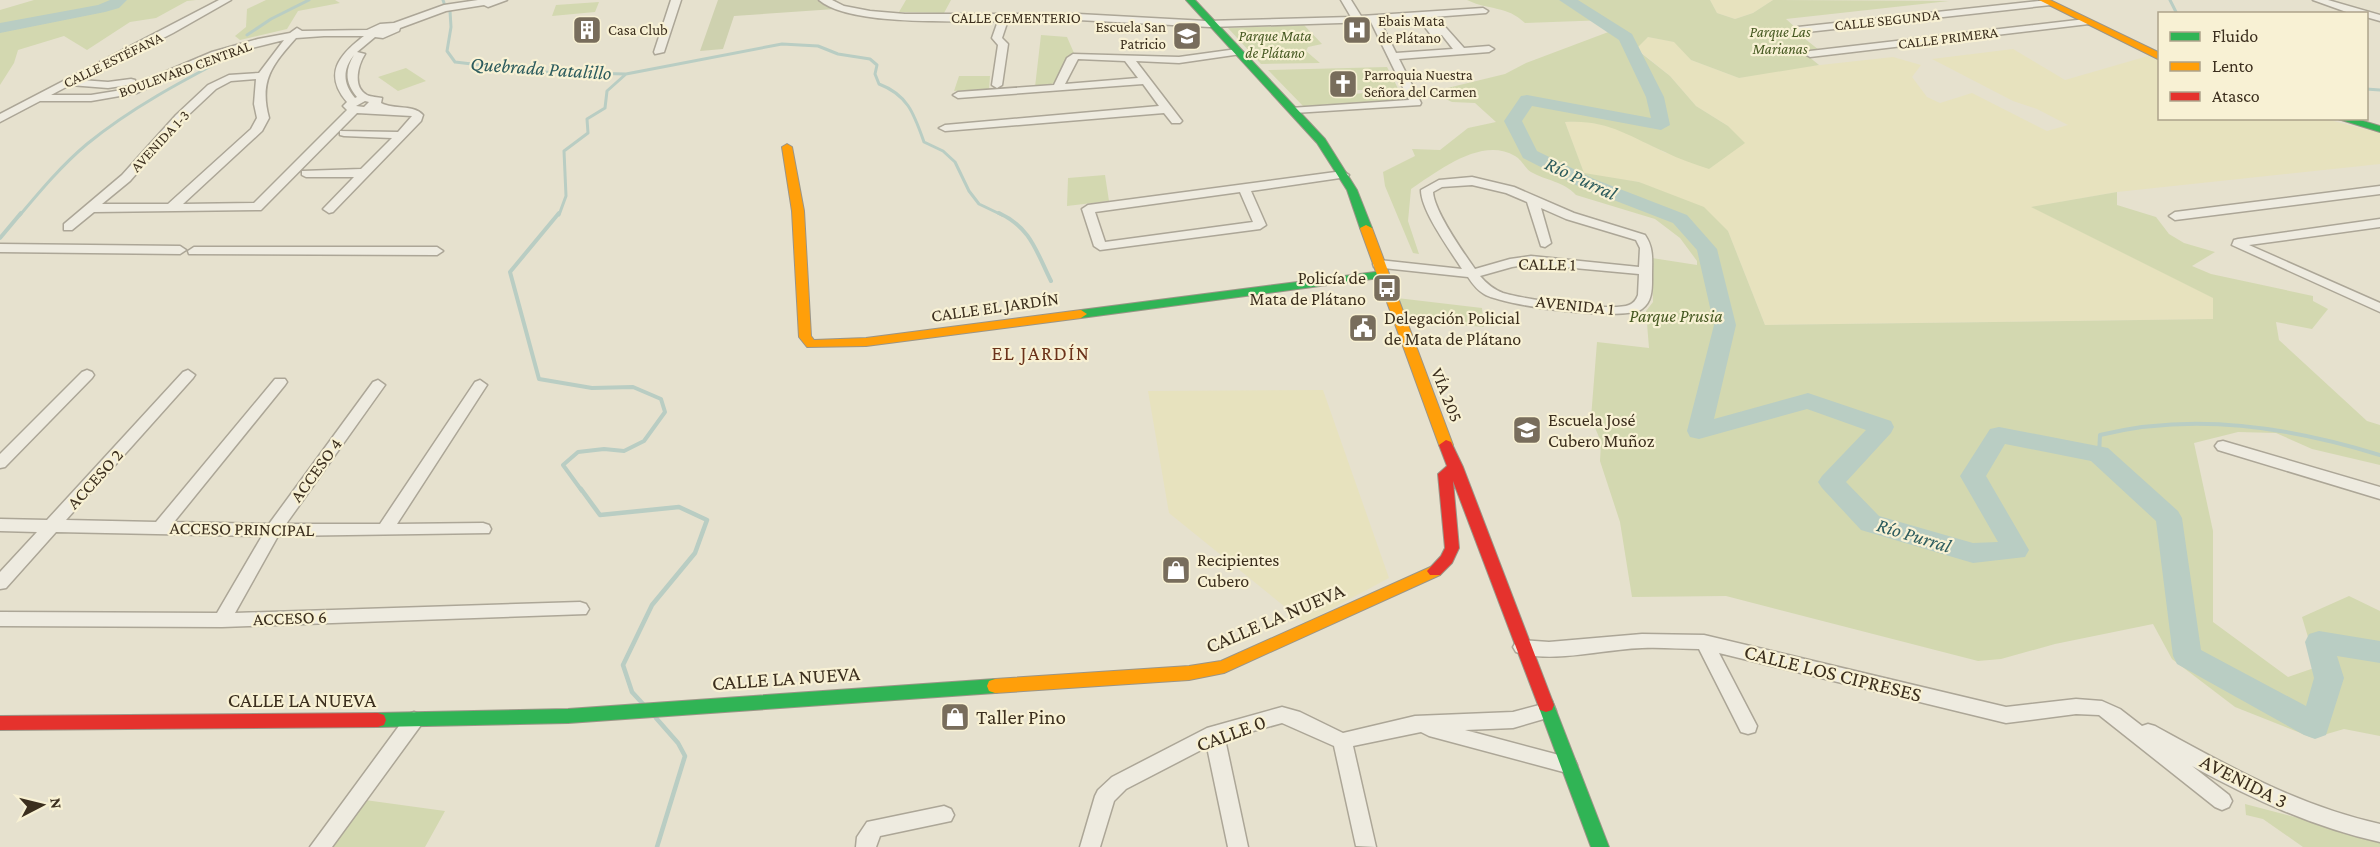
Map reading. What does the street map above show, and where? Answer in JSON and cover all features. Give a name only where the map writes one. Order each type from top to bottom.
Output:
[{"type":"street","name":"CALLE ESTÉFANA","points":[[0,119],[188,22],[225,0]]},
{"type":"street","points":[[353,106],[338,81],[346,57],[375,32],[430,9],[465,0]]},
{"type":"street","points":[[430,9],[484,1],[491,4],[502,0]]},
{"type":"street","points":[[659,52],[676,0]]},
{"type":"street","name":"CALLE CEMENTERIO","points":[[824,0],[832,5],[849,9],[911,17],[1075,16],[1209,23],[1374,19],[1483,11]]},
{"type":"street","name":"VÍA 205","points":[[1190,0],[1321,141],[1352,190],[1522,647],[1600,847]]},
{"type":"street","points":[[1346,0],[1357,18]]},
{"type":"street","points":[[2318,0],[2358,12]]},
{"type":"street","points":[[2045,1],[2158,56]]},
{"type":"street","name":"CALLE SEGUNDA","points":[[1807,38],[1798,30],[2045,1]]},
{"type":"street","name":"BOULEVARD CENTRAL","points":[[37,98],[96,98],[140,84],[203,56],[296,32],[375,32],[395,26],[430,9]]},
{"type":"street","points":[[996,85],[1003,44],[997,38],[1004,18]]},
{"type":"street","points":[[1294,110],[1416,103],[1374,19]]},
{"type":"street","name":"CALLE PRIMERA","points":[[1810,54],[2086,22]]},
{"type":"street","points":[[171,208],[256,131],[263,118],[256,92],[262,76],[296,32]]},
{"type":"street","points":[[374,105],[354,84],[352,69],[375,32]]},
{"type":"street","points":[[1445,32],[1461,51]]},
{"type":"street","points":[[1816,45],[1826,52]]},
{"type":"street","points":[[1392,56],[1489,49]]},
{"type":"street","points":[[1058,87],[1072,58],[1077,56],[1179,60],[1237,52]]},
{"type":"street","points":[[1128,58],[1176,121]]},
{"type":"street","points":[[340,70],[352,69]]},
{"type":"street","name":"AVENIDA 1-3","points":[[68,227],[126,178],[168,130],[212,87],[229,78],[262,76]]},
{"type":"street","points":[[957,95],[1145,81]]},
{"type":"street","name":"BOULEVARD CENTRAL","points":[[68,82],[108,85],[140,84]]},
{"type":"street","points":[[96,98],[108,85]]},
{"type":"street","points":[[91,208],[257,207],[353,106],[374,105],[418,115],[417,119],[329,208]]},
{"type":"street","points":[[945,128],[1168,109]]},
{"type":"street","points":[[2347,120],[2380,129]]},
{"type":"street","points":[[344,133],[400,135]]},
{"type":"street","name":"CALLE EL JARDÍN","points":[[787,147],[798,211],[805,337],[811,344],[866,342],[1381,270]]},
{"type":"street","points":[[306,172],[362,173]]},
{"type":"street","points":[[1244,189],[1260,225],[1100,246],[1088,209],[1343,175]]},
{"type":"street","name":"AVENIDA 1","points":[[1472,181],[1503,188],[1570,216],[1641,238],[1646,248],[1645,271],[1643,302],[1638,306],[1623,310],[1507,297],[1487,290],[1476,278],[1435,216],[1427,190],[1439,184],[1472,181]]},
{"type":"street","points":[[2175,216],[2380,190]]},
{"type":"street","points":[[1533,200],[1545,243]]},
{"type":"street","points":[[2380,223],[2238,243],[2238,245],[2380,308]]},
{"type":"street","points":[[0,248],[180,250],[191,247],[195,248],[194,251],[438,250]]},
{"type":"street","name":"CALLE 1","points":[[1381,270],[1476,278],[1510,263],[1531,260],[1645,271]]},
{"type":"street","points":[[0,463],[87,375]]},
{"type":"street","name":"ACCESO 2","points":[[0,583],[188,375]]},
{"type":"street","points":[[160,528],[280,381]]},
{"type":"street","name":"ACCESO 4","points":[[222,620],[273,530],[378,385]]},
{"type":"street","points":[[384,530],[480,385]]},
{"type":"street","points":[[2223,446],[2380,493]]},
{"type":"street","name":"CALLE LA NUEVA","points":[[0,723],[414,720],[568,716],[664,707],[1190,673],[1224,667],[1439,569],[1445,564],[1453,543],[1444,485],[1445,474],[1456,467]]},
{"type":"street","name":"ACCESO PRINCIPAL","points":[[0,525],[273,530],[483,529]]},
{"type":"street","name":"ACCESO 6","points":[[0,620],[222,620],[580,609]]},
{"type":"street","name":"CALLE LOS CIPRESES","points":[[1522,647],[1549,649],[1642,641],[1704,642],[2006,715],[2020,716],[2096,705],[2113,714]]},
{"type":"street","points":[[1704,642],[1748,726]]},
{"type":"street","points":[[1366,846],[1342,741],[1415,724],[1513,720],[1547,711]]},
{"type":"street","points":[[2113,714],[2222,801]]},
{"type":"street","name":"AVENIDA 3","points":[[2113,714],[2277,801],[2357,829],[2380,833]]},
{"type":"street","name":"CALLE 0","points":[[1090,847],[1105,796],[1119,783],[1214,734],[1282,715],[1293,717],[1342,741]]},
{"type":"street","points":[[320,847],[414,720]]},
{"type":"street","points":[[1415,724],[1567,765]]},
{"type":"street","points":[[1214,734],[1238,847]]},
{"type":"street","points":[[866,847],[867,837],[874,828],[944,815]]},
{"type":"shaded area","points":[[1710,0],[1773,0],[1753,13],[1735,19],[1717,13]]},
{"type":"shaded area","points":[[1648,37],[1675,42],[1691,60],[1739,78],[1784,69],[1893,57],[1921,65],[1912,77],[1927,97],[1940,103],[1972,93],[2047,131],[2068,125],[2037,109],[2013,101],[1932,59],[2013,49],[2065,80],[2148,56],[2158,61],[2158,120],[2330,120],[2380,133],[2380,164],[2117,192],[2032,207],[2214,298],[2213,319],[1765,325],[1728,231],[1639,182],[1584,174],[1565,122],[1584,121],[1617,128],[1666,153],[1728,126],[1696,106],[1670,76],[1636,48]]},
{"type":"shaded area","points":[[1323,390],[1389,578],[1305,623],[1169,513],[1148,391]]},
{"type":"green space","points":[[34,0],[196,0],[187,1],[156,18],[130,22],[87,50],[64,36],[18,50],[14,63],[0,85],[0,10]]},
{"type":"green space","points":[[266,0],[335,0],[340,3],[298,11],[287,29],[240,40],[235,36],[246,27],[247,9]]},
{"type":"green space","points":[[718,0],[817,0],[835,9],[734,16],[723,49],[700,51]]},
{"type":"green space","points":[[906,0],[951,0],[944,13],[899,12]]},
{"type":"green space","points":[[1467,0],[1710,0],[1717,13],[1735,19],[1753,13],[1773,0],[1949,1],[1786,19],[1796,28],[1795,31],[1819,50],[1803,52],[1819,65],[1739,78],[1691,60],[1674,42],[1648,37],[1636,49],[1670,76],[1696,106],[1728,126],[1745,143],[1709,169],[1606,126],[1565,122],[1584,173],[1639,182],[1704,207],[1728,231],[1765,325],[2213,319],[2213,298],[2031,207],[2117,192],[2117,205],[2156,217],[2169,234],[2184,243],[2215,252],[2192,266],[2211,274],[2313,296],[2313,301],[2328,309],[2312,329],[2276,322],[2279,340],[2367,421],[2380,425],[2380,465],[2312,449],[2276,433],[2238,432],[2194,443],[2213,531],[2213,622],[2288,677],[2317,667],[2302,617],[2349,596],[2380,611],[2380,736],[2344,729],[2313,738],[2235,707],[2172,659],[2153,624],[2055,644],[2001,659],[1978,661],[1726,596],[1632,597],[1620,522],[1600,461],[1601,442],[1591,418],[1597,342],[1649,348],[1646,311],[1653,302],[1652,258],[1697,265],[1697,261],[1680,238],[1655,219],[1576,195],[1560,184],[1531,172],[1515,156],[1502,151],[1489,150],[1461,158],[1447,165],[1411,189],[1408,221],[1419,254],[1413,253],[1385,186],[1383,172],[1415,156],[1412,149],[1440,150],[1468,128],[1496,122],[1475,103],[1452,102],[1431,92],[1505,74],[1526,63],[1619,28],[1607,20],[1525,23],[1511,13]]},
{"type":"green space","points":[[599,2],[595,12],[552,16],[556,5]]},
{"type":"green space","name":"Parque Mata de Plátano","points":[[1304,25],[1322,44],[1308,47],[1306,51],[1320,63],[1261,64],[1228,28]]},
{"type":"green space","points":[[1041,35],[1067,37],[1074,53],[1068,56],[1056,83],[1035,87]]},
{"type":"green space","points":[[1387,67],[1404,100],[1303,106],[1268,70]],"holes":[[[1336,75],[1351,77],[1356,90],[1363,90],[1364,93],[1354,94],[1354,97],[1330,95],[1336,92],[1330,78]]]},
{"type":"green space","points":[[406,68],[426,81],[398,91],[378,77]]},
{"type":"green space","points":[[959,76],[990,76],[989,89],[954,91]]},
{"type":"green space","points":[[1105,175],[1109,201],[1067,206],[1068,178]]},
{"type":"green space","points":[[1397,298],[1482,308],[1484,327],[1405,321]]},
{"type":"green space","points":[[365,800],[445,811],[425,847],[330,847]]},
{"type":"green space","points":[[2245,804],[2380,839],[2380,847],[2303,847],[2263,819],[2246,815]]},
{"type":"waterway","points":[[0,28],[100,9],[114,5],[119,0]]},
{"type":"waterway","points":[[247,35],[271,19],[309,0]]},
{"type":"waterway","name":"Río Purral","points":[[1567,0],[1626,37],[1655,97],[1661,125],[1527,100],[1513,121],[1530,154],[1587,183],[1680,219],[1707,249],[1725,325],[1699,431],[1808,401],[1882,427],[1831,482],[1870,523],[1973,553],[2016,550],[1973,476],[1999,435],[2099,454],[2169,518],[2187,656],[2315,726],[2329,678],[2319,642],[2380,652]]},
{"type":"waterway","points":[[2170,0],[2176,12]]},
{"type":"waterway","name":"Quebrada Patalillo","points":[[450,11],[451,27],[447,51],[455,62],[540,72],[626,74]]},
{"type":"waterway","points":[[626,74],[782,44],[818,46],[838,54],[870,59],[877,65],[875,74],[879,84],[897,94],[909,107],[924,142],[943,151],[955,162],[969,191],[979,204],[1002,215]]},
{"type":"waterway","points":[[20,215],[69,160],[104,131],[157,96],[232,55]]},
{"type":"waterway","name":"Quebrada Patalillo","points":[[559,215],[566,196],[564,151],[588,133],[587,119],[605,108],[607,91],[626,74]]},
{"type":"waterway","points":[[2368,89],[2380,90]]},
{"type":"waterway","points":[[0,238],[21,213]]},
{"type":"waterway","name":"Quebrada Patalillo","points":[[559,213],[510,272],[539,379],[592,388],[633,387],[661,399],[665,412],[644,441],[624,451],[604,449],[578,452],[563,465],[582,491]]},
{"type":"waterway","points":[[999,213],[1026,233],[1051,281]]},
{"type":"waterway","points":[[2099,454],[2100,435],[2171,424],[2206,424],[2276,430],[2380,455]]},
{"type":"waterway","name":"Quebrada Patalillo","points":[[581,489],[600,515],[679,507],[707,520],[695,553],[652,605],[623,665],[632,692],[643,704]]},
{"type":"waterway","name":"Quebrada Patalillo","points":[[656,718],[678,743],[685,756],[657,847]]},
{"type":"traffic: fast","points":[[1190,0],[1321,141],[1352,190],[1366,228]]},
{"type":"traffic: fast","points":[[2347,120],[2380,129]]},
{"type":"traffic: fast","points":[[1081,314],[1383,275]]},
{"type":"traffic: fast","points":[[378,720],[568,716],[995,686]]},
{"type":"traffic: fast","points":[[1546,705],[1600,847]]},
{"type":"traffic: slow","points":[[2043,0],[2158,56]]},
{"type":"traffic: slow","points":[[787,147],[798,211],[805,337],[811,344],[866,342],[1081,314]]},
{"type":"traffic: slow","points":[[1366,228],[1446,445]]},
{"type":"traffic: slow","points":[[995,686],[1189,673],[1224,667],[1435,571]]},
{"type":"traffic: jam","points":[[1446,445],[1546,705]]},
{"type":"traffic: jam","points":[[1435,571],[1447,559],[1452,548],[1445,474],[1456,467]]},
{"type":"traffic: jam","points":[[0,723],[378,720]]},
{"type":"place","name":"Casa Club","points":[[587,30]]},
{"type":"place","name":"Ebais Mata de Plátano","points":[[1357,30]]},
{"type":"place","name":"Escuela San Patricio","points":[[1187,36]]},
{"type":"place","name":"Parroquia Nuestra Señora del Carmen","points":[[1343,84]]},
{"type":"place","name":"Policía de Mata de Plátano","points":[[1387,288]]},
{"type":"place","name":"Delegación Policial de Mata de Plátano","points":[[1363,328]]},
{"type":"place","name":"Escuela José Cubero Muñoz","points":[[1527,430]]},
{"type":"place","name":"Recipientes Cubero","points":[[1176,570]]},
{"type":"place","name":"Taller Pino","points":[[955,717]]},
{"type":"district","name":"EL JARDÍN","points":[[1041,353]]},
{"type":"park label","name":"Parque Las Marianas","points":[[1780,40]]},
{"type":"park label","name":"Parque Prusia","points":[[1676,316]]}]
